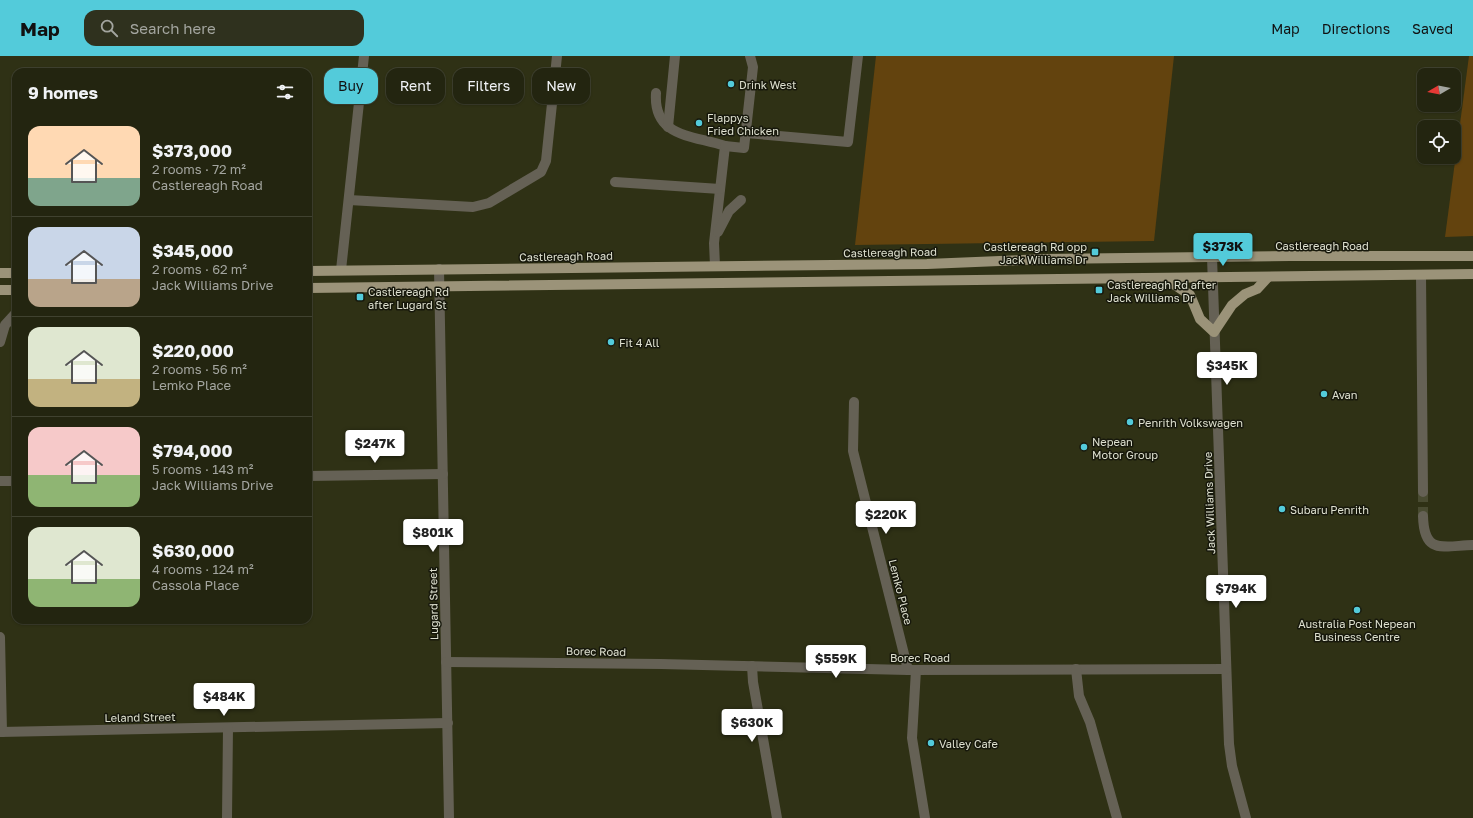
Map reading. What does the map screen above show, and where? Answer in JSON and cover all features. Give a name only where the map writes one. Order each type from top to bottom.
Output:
[{"type":"main road","name":"Castlereagh Road","points":[[312,270],[1473,256]]},
{"type":"main road","points":[[0,273],[12,273]]},
{"type":"main road","points":[[312,288],[1473,274]]},
{"type":"main road","points":[[1164,278],[1180,287],[1190,295],[1200,319],[1214,332],[1232,305],[1245,294],[1257,289],[1268,276]]},
{"type":"main road","points":[[0,290],[12,290]]},
{"type":"street","points":[[341,270],[364,56]]},
{"type":"street","points":[[349,200],[473,207],[489,203],[541,172],[546,161],[557,56]]},
{"type":"street","points":[[668,127],[675,56]]},
{"type":"street","points":[[656,93],[657,111],[668,127],[681,134],[725,146],[744,148],[753,67],[750,56]]},
{"type":"street","points":[[746,133],[848,142],[858,56]]},
{"type":"street","points":[[715,266],[715,237],[725,146]]},
{"type":"street","points":[[615,182],[720,189]]},
{"type":"street","points":[[715,237],[729,211],[741,200]]},
{"type":"street","name":"Jack Williams Drive","points":[[1212,258],[1230,757],[1246,818]]},
{"type":"street","name":"Lugard Street","points":[[439,269],[449,818]]},
{"type":"street","points":[[1420,275],[1423,492]]},
{"type":"street","points":[[0,342],[5,325],[12,317]]},
{"type":"street","name":"Lemko Place","points":[[854,402],[853,451],[912,670],[912,738],[925,818]]},
{"type":"street","points":[[312,476],[443,474]]},
{"type":"street","points":[[0,482],[12,481]]},
{"type":"street","points":[[1423,516],[1424,534],[1427,540],[1433,544],[1439,546],[1473,545]]},
{"type":"street","points":[[0,637],[1,732]]},
{"type":"street","name":"Borec Road","points":[[446,662],[752,666],[912,670],[1226,669]]},
{"type":"street","points":[[752,666],[753,682],[777,818]]},
{"type":"street","points":[[1076,669],[1079,696],[1090,722],[1117,818]]},
{"type":"street","name":"Leland Street","points":[[1,732],[448,723]]},
{"type":"street","points":[[227,818],[228,728]]},
{"type":"shaded area","points":[[876,56],[1174,56],[1154,241],[855,245]]},
{"type":"shaded area","points":[[1469,56],[1473,56],[1473,236],[1445,237],[1455,164],[1461,164],[1461,120]]},
{"type":"tunnel","points":[[1423,492],[1423,516]]},
{"type":"place","name":"Drink West","points":[[731,84]]},
{"type":"place","name":"Flappys Fried Chicken","points":[[699,123]]},
{"type":"place","name":"Castlereagh Rd opp Jack Williams Dr","points":[[1095,252]]},
{"type":"place","name":"Castlereagh Rd after Jack Williams Dr","points":[[1099,290]]},
{"type":"place","name":"Castlereagh Rd after Lugard St","points":[[360,297]]},
{"type":"place","name":"Fit 4 All","points":[[611,342]]},
{"type":"place","name":"Avan","points":[[1324,394]]},
{"type":"place","name":"Penrith Volkswagen","points":[[1130,422]]},
{"type":"place","name":"Nepean Motor Group","points":[[1084,447]]},
{"type":"place","name":"Subaru Penrith","points":[[1282,509]]},
{"type":"place","name":"Australia Post Nepean Business Centre","points":[[1357,610]]},
{"type":"place","name":"Valley Cafe","points":[[931,743]]}]
